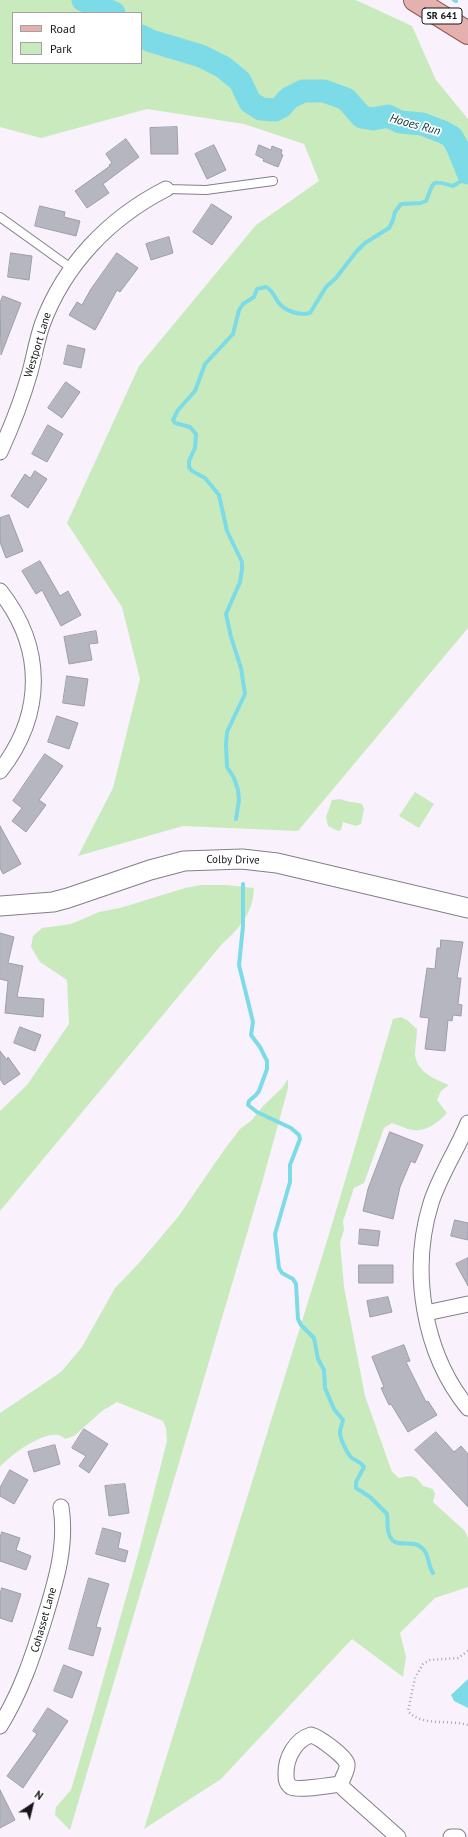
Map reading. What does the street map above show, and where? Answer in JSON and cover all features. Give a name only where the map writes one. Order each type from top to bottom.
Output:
[{"type":"main road","name":"SR 641","points":[[416,0],[468,33]]},
{"type":"street","name":"Westport Lane","points":[[0,452],[20,403],[42,326],[53,298],[71,268],[80,256],[103,233],[136,206],[166,189]]},
{"type":"street","points":[[0,591],[20,621],[28,640],[33,661],[34,677],[32,702],[27,722],[18,745],[0,772]]},
{"type":"street","name":"Colby Drive","points":[[0,906],[53,902],[150,870],[184,861],[242,859],[277,863],[468,908]]},
{"type":"street","points":[[468,1123],[436,1192],[428,1216],[423,1241],[421,1266],[426,1313],[432,1340],[446,1376],[468,1408]]},
{"type":"street","points":[[426,1313],[468,1304]]},
{"type":"street","name":"Cohasset Lane","points":[[0,1726],[21,1688],[27,1673],[53,1592],[63,1543],[61,1507]]},
{"type":"street","points":[[341,1784],[344,1789],[398,1837]]},
{"type":"street","points":[[451,1837],[458,1837]]},
{"type":"lane","points":[[166,189],[206,190],[273,181]]},
{"type":"lane","points":[[0,217],[71,268]]},
{"type":"path","points":[[468,1651],[458,1658],[430,1660],[423,1664],[415,1678],[408,1709],[412,1715],[425,1721],[453,1722],[468,1725]]},
{"type":"green space","points":[[0,0],[356,0],[412,26],[436,80],[468,119],[468,628],[298,831],[183,826],[78,856],[113,788],[140,679],[122,607],[67,523],[139,366],[256,225],[319,181],[304,144],[244,124],[147,109],[41,138],[0,127]]},
{"type":"green space","points":[[415,792],[434,804],[419,828],[399,816]]},
{"type":"green space","points":[[340,799],[362,804],[364,809],[361,824],[356,826],[343,822],[341,830],[338,831],[328,826],[326,817],[332,800]]},
{"type":"green space","points":[[201,885],[227,885],[254,888],[251,905],[240,926],[222,944],[0,1211],[0,1111],[27,1085],[69,1024],[67,980],[40,962],[31,947],[33,936],[42,928],[71,924],[99,912],[120,908],[185,888]]},
{"type":"green space","points":[[401,1017],[417,1029],[415,1055],[419,1066],[433,1078],[449,1085],[441,1091],[437,1100],[447,1113],[428,1128],[411,1130],[392,1123],[384,1128],[364,1183],[354,1188],[343,1221],[344,1230],[340,1242],[344,1287],[365,1396],[392,1472],[399,1478],[407,1476],[416,1478],[423,1486],[433,1489],[435,1494],[433,1502],[465,1531],[468,1538],[468,1587],[435,1598],[400,1633],[406,1657],[403,1677],[352,1639],[221,1779],[144,1829],[330,1231],[393,1019]]},
{"type":"green space","points":[[288,1079],[288,1088],[262,1183],[70,1830],[55,1815],[56,1807],[71,1790],[93,1715],[139,1551],[167,1441],[166,1428],[163,1421],[117,1402],[102,1411],[74,1436],[65,1439],[57,1435],[42,1437],[18,1451],[0,1467],[0,1413],[61,1372],[82,1347],[115,1288],[139,1263],[178,1217],[240,1129],[252,1120],[262,1107],[282,1088]]},
{"type":"water","points":[[468,1679],[468,1708],[454,1701],[451,1695]]},
{"type":"building","points":[[177,127],[178,154],[151,154],[150,128]]},
{"type":"building","points":[[126,139],[139,157],[103,184],[109,193],[87,208],[75,191],[110,166],[109,165],[112,163],[106,154]]},
{"type":"building","points":[[214,145],[226,170],[207,179],[195,154]]},
{"type":"building","points":[[259,145],[271,150],[272,146],[282,150],[281,154],[283,155],[278,167],[263,161],[264,159],[256,155]]},
{"type":"building","points":[[212,204],[232,217],[212,245],[193,232]]},
{"type":"building","points":[[40,206],[65,212],[64,217],[80,221],[76,236],[35,226]]},
{"type":"building","points":[[169,237],[173,253],[151,260],[146,244]]},
{"type":"building","points":[[11,253],[32,256],[29,280],[8,277]]},
{"type":"building","points":[[117,253],[138,268],[120,292],[117,290],[95,330],[69,315],[77,302],[82,305],[91,289]]},
{"type":"building","points":[[3,296],[21,303],[1,355],[0,303]]},
{"type":"building","points":[[68,345],[85,349],[81,368],[64,364]]},
{"type":"building","points":[[66,382],[80,392],[62,418],[48,408]]},
{"type":"building","points":[[48,425],[63,434],[47,462],[32,454]]},
{"type":"building","points":[[35,471],[47,479],[28,508],[11,496],[25,474],[30,478]]},
{"type":"building","points":[[9,515],[23,551],[6,558],[0,542],[0,518]]},
{"type":"building","points":[[40,561],[60,596],[68,591],[81,615],[61,626],[42,590],[36,594],[22,571]]},
{"type":"building","points":[[96,631],[98,643],[89,644],[92,660],[69,664],[64,637]]},
{"type":"building","points":[[67,676],[88,679],[84,706],[63,703]]},
{"type":"building","points":[[57,716],[78,723],[69,749],[48,742]]},
{"type":"building","points":[[45,754],[63,766],[39,800],[46,805],[26,832],[12,821],[22,808],[13,801]]},
{"type":"building","points":[[0,826],[21,864],[3,874],[0,868]]},
{"type":"building","points":[[0,933],[14,937],[8,963],[23,966],[17,997],[44,999],[43,1017],[5,1013],[8,981],[0,979]]},
{"type":"building","points":[[441,940],[463,942],[457,978],[461,978],[458,1004],[462,1005],[461,1016],[453,1015],[452,1021],[448,1020],[445,1051],[425,1049],[429,1018],[420,1017],[427,968],[435,969],[437,948],[440,948]]},
{"type":"building","points":[[20,1027],[41,1035],[35,1051],[14,1043]]},
{"type":"building","points":[[0,1051],[7,1060],[8,1057],[20,1074],[4,1085],[0,1079]]},
{"type":"building","points":[[390,1132],[423,1145],[415,1163],[411,1161],[400,1187],[393,1219],[363,1211],[368,1189]]},
{"type":"building","points":[[455,1220],[468,1223],[468,1240],[451,1236]]},
{"type":"building","points":[[360,1229],[380,1231],[378,1246],[359,1244]]},
{"type":"building","points":[[468,1258],[468,1286],[456,1264]]},
{"type":"building","points":[[359,1265],[393,1265],[393,1283],[359,1283]]},
{"type":"building","points":[[388,1297],[392,1312],[370,1317],[367,1301]]},
{"type":"building","points":[[404,1345],[410,1361],[406,1362],[426,1402],[428,1401],[437,1415],[408,1432],[391,1404],[389,1405],[381,1388],[384,1387],[372,1357]]},
{"type":"building","points":[[84,1429],[108,1444],[89,1473],[79,1466],[86,1456],[72,1448]]},
{"type":"building","points":[[436,1432],[454,1452],[461,1446],[468,1454],[468,1507],[415,1450]]},
{"type":"building","points":[[55,1445],[60,1464],[34,1472],[28,1452]]},
{"type":"building","points":[[10,1470],[28,1480],[14,1504],[0,1496],[0,1488]]},
{"type":"building","points":[[125,1484],[129,1513],[109,1516],[105,1486]]},
{"type":"building","points":[[103,1528],[121,1533],[118,1548],[128,1551],[125,1562],[96,1554]]},
{"type":"building","points":[[2,1532],[20,1538],[16,1550],[31,1556],[26,1570],[0,1561],[0,1538]]},
{"type":"building","points":[[89,1578],[109,1584],[96,1627],[101,1628],[93,1656],[69,1649]]},
{"type":"building","points":[[2,1588],[21,1594],[12,1622],[0,1618],[0,1594]]},
{"type":"building","points":[[64,1665],[82,1672],[72,1698],[54,1691]]},
{"type":"building","points":[[48,1708],[68,1721],[23,1788],[7,1776],[37,1734],[33,1731]]},
{"type":"building","points":[[0,1790],[15,1820],[0,1828]]},
{"type":"waterway","name":"Hooes Run","points":[[83,0],[112,12]]},
{"type":"waterway","name":"Hooes Run","points":[[142,36],[151,41],[201,56],[223,67],[240,81],[250,102],[261,109],[275,110],[281,107],[289,98],[303,91],[324,91],[346,99],[362,117],[373,119],[388,116],[400,122],[422,124],[443,132],[452,137],[468,173]]},
{"type":"waterway","points":[[236,819],[239,800],[238,790],[234,778],[227,767],[226,745],[227,732],[245,694],[241,668],[231,637],[226,614],[240,582],[242,562],[227,531],[219,495],[205,478],[192,471],[189,467],[189,461],[195,448],[196,434],[190,427],[175,423],[173,420],[178,410],[195,391],[205,364],[233,334],[239,310],[243,304],[254,297],[257,289],[266,287],[272,292],[278,302],[288,310],[301,314],[310,313],[326,287],[336,278],[356,252],[365,243],[389,228],[395,212],[401,204],[421,203],[426,201],[434,183],[453,186],[468,177]]},
{"type":"waterway","points":[[243,884],[243,926],[239,965],[253,1022],[251,1035],[260,1047],[267,1061],[267,1069],[259,1091],[249,1101],[248,1105],[257,1112],[291,1128],[299,1135],[300,1139],[290,1165],[290,1182],[275,1234],[279,1268],[282,1273],[293,1279],[296,1284],[298,1319],[301,1325],[314,1338],[318,1359],[324,1370],[325,1388],[334,1409],[343,1420],[340,1433],[342,1442],[350,1456],[364,1467],[356,1482],[356,1488],[370,1497],[387,1514],[388,1530],[393,1541],[402,1544],[418,1545],[425,1550],[433,1573]]}]
